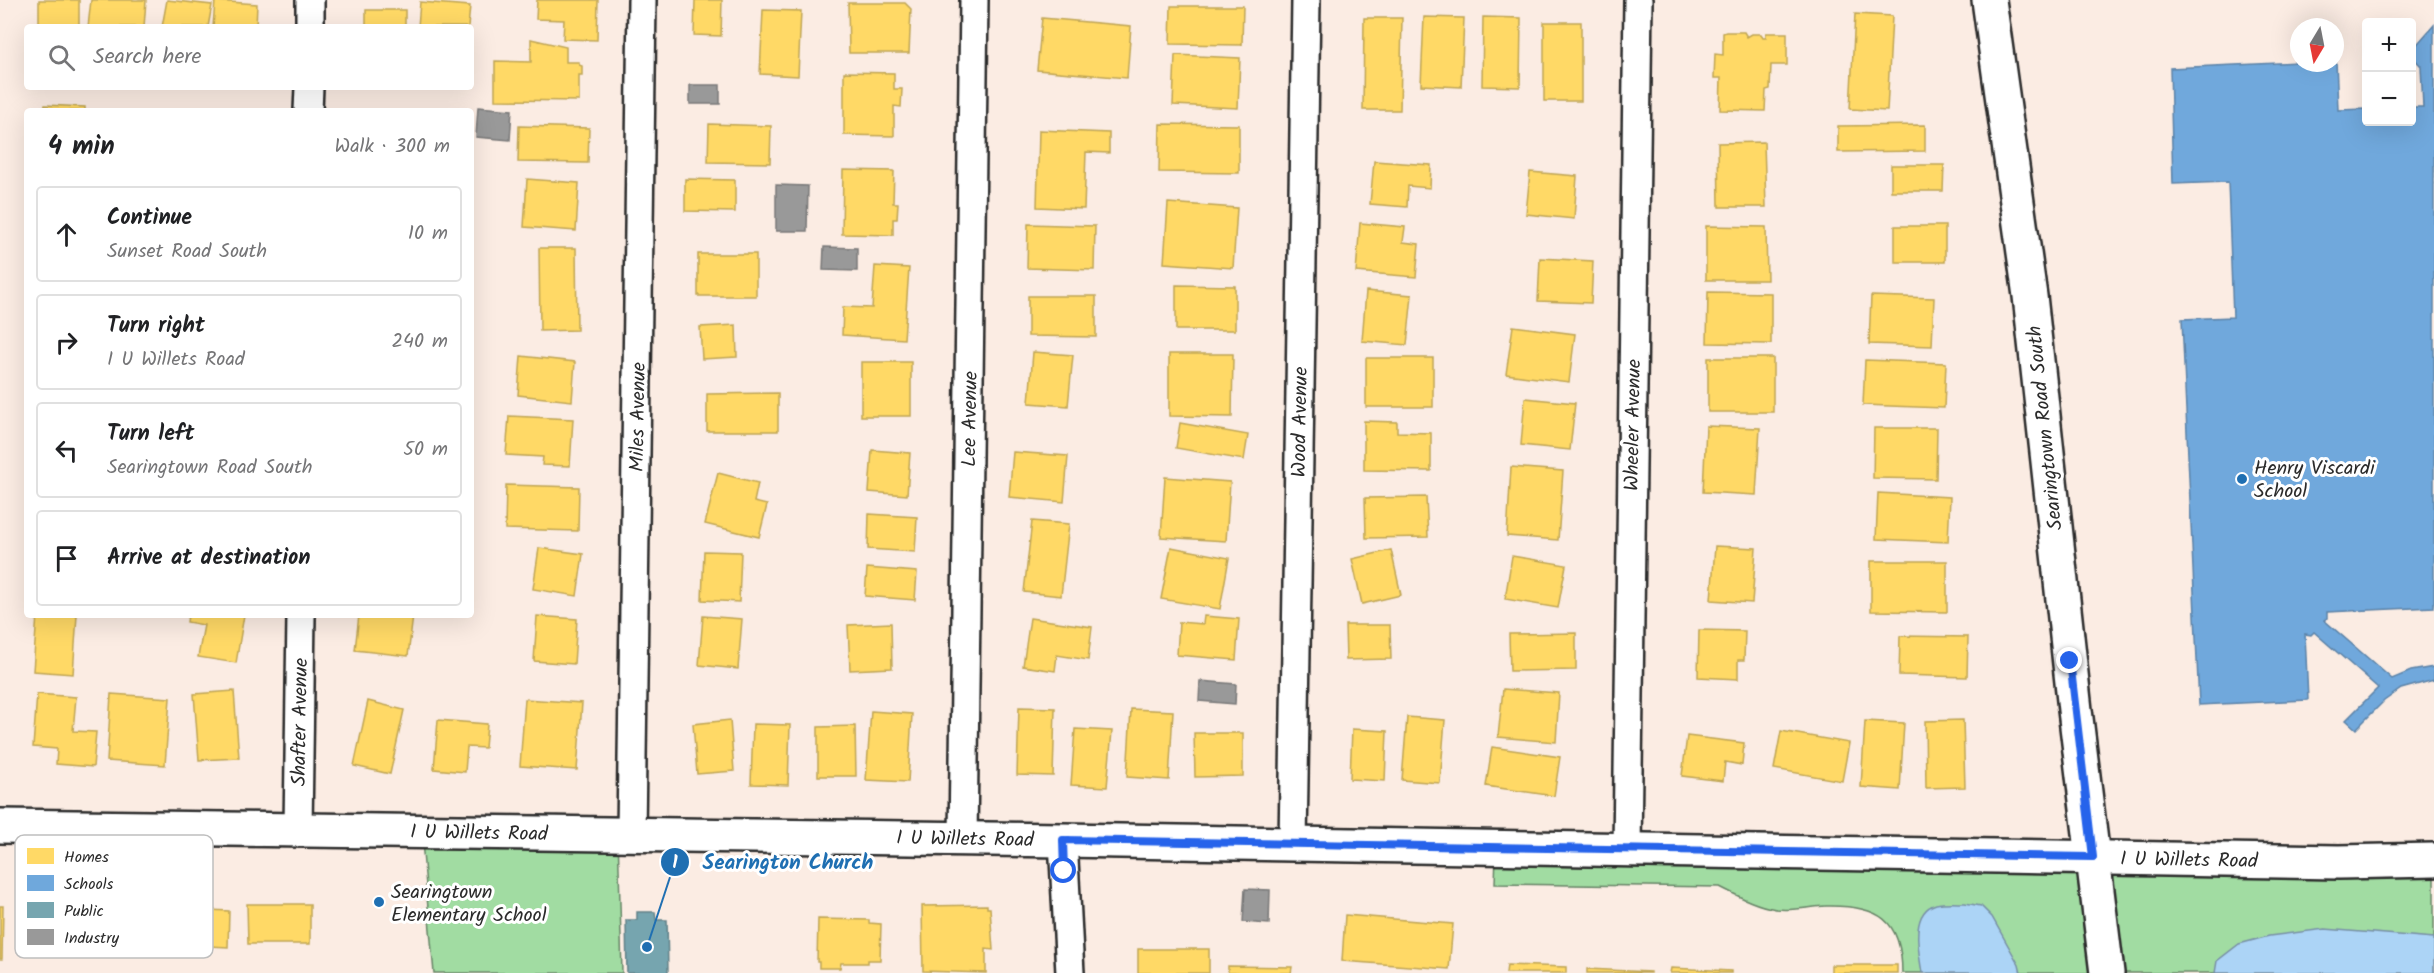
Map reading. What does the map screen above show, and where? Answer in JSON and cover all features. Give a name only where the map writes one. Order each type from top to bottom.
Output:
[{"type":"main road","name":"Searingtown Road South","points":[[1989,0],[2030,296],[2107,973]]},
{"type":"main road","name":"I U Willets Road","points":[[0,826],[963,838],[2339,862],[2434,860]]},
{"type":"street","points":[[310,0],[310,24]]},
{"type":"street","name":"Miles Avenue","points":[[631,834],[642,0]]},
{"type":"street","name":"Lee Avenue","points":[[963,838],[974,0]]},
{"type":"street","name":"Wood Avenue","points":[[1293,844],[1306,0]]},
{"type":"street","name":"Wheeler Avenue","points":[[1627,849],[1638,0]]},
{"type":"street","points":[[308,108],[309,90]]},
{"type":"street","name":"Shafter Avenue","points":[[298,830],[301,618]]},
{"type":"street","points":[[1063,840],[1070,973]]},
{"type":"green space","points":[[421,831],[618,834],[622,973],[434,973]]},
{"type":"green space","points":[[1496,855],[2434,868],[2434,973],[1902,973],[1901,955],[1892,928],[1884,919],[1860,908],[1826,906],[1795,909],[1769,908],[1720,887],[1495,884]]},
{"type":"water","points":[[1965,903],[1981,906],[1992,917],[2019,965],[2021,973],[1922,973],[1918,934],[1922,915],[1936,904]]},
{"type":"water","points":[[2325,929],[2434,938],[2434,973],[2215,973],[2217,961],[2239,944],[2269,936]]},
{"type":"building: Homes","points":[[39,0],[79,0],[79,24],[39,24]]},
{"type":"building: Homes","points":[[91,0],[146,0],[144,24],[88,24]]},
{"type":"building: Homes","points":[[167,0],[212,5],[209,24],[163,24]]},
{"type":"building: Homes","points":[[537,0],[598,0],[597,40],[563,39],[564,20],[536,19]]},
{"type":"building: Homes","points":[[695,0],[722,0],[721,36],[694,35]]},
{"type":"building: Homes","points":[[215,1],[257,4],[256,24],[213,24]]},
{"type":"building: Homes","points":[[420,2],[470,6],[468,24],[418,24]]},
{"type":"building: Homes","points":[[848,3],[905,3],[911,9],[909,53],[849,53]]},
{"type":"building: Homes","points":[[1171,6],[1243,6],[1242,45],[1170,44]]},
{"type":"building: Homes","points":[[366,10],[405,10],[405,24],[366,24]]},
{"type":"building: Homes","points":[[763,10],[801,11],[798,76],[760,74]]},
{"type":"building: Homes","points":[[1855,14],[1892,16],[1887,111],[1850,109]]},
{"type":"building: Homes","points":[[1424,17],[1464,18],[1461,87],[1421,85]]},
{"type":"building: Homes","points":[[1483,17],[1521,18],[1520,87],[1482,86]]},
{"type":"building: Homes","points":[[1042,18],[1131,26],[1127,78],[1037,70]]},
{"type":"building: Homes","points":[[1364,18],[1402,18],[1400,110],[1363,110]]},
{"type":"building: Homes","points":[[1544,22],[1581,22],[1581,101],[1544,101]]},
{"type":"building: Homes","points":[[1744,32],[1747,37],[1752,34],[1761,34],[1766,37],[1766,33],[1787,33],[1787,65],[1771,65],[1770,89],[1766,90],[1765,111],[1720,110],[1721,78],[1714,78],[1715,54],[1723,55],[1723,33]]},
{"type":"building: Homes","points":[[531,39],[566,47],[566,62],[579,62],[582,66],[582,75],[579,75],[579,101],[495,100],[495,61],[531,62]]},
{"type":"building: Homes","points":[[1175,55],[1240,58],[1238,108],[1173,105]]},
{"type":"building: Homes","points":[[844,72],[894,73],[894,89],[902,89],[901,107],[894,106],[894,136],[844,135]]},
{"type":"building: Homes","points":[[45,105],[85,107],[85,108],[44,108]]},
{"type":"building: Homes","points":[[709,124],[771,126],[770,163],[708,162]]},
{"type":"building: Homes","points":[[1160,124],[1239,125],[1239,173],[1159,172]]},
{"type":"building: Homes","points":[[1925,125],[1925,151],[1838,152],[1838,126]]},
{"type":"building: Homes","points":[[519,126],[589,128],[588,163],[518,162]]},
{"type":"building: Homes","points":[[1039,130],[1109,133],[1109,153],[1086,152],[1084,209],[1037,207]]},
{"type":"building: Homes","points":[[1764,142],[1766,207],[1719,207],[1718,143]]},
{"type":"building: Homes","points":[[1374,161],[1431,165],[1430,188],[1408,186],[1407,207],[1370,204]]},
{"type":"building: Homes","points":[[1891,165],[1944,165],[1943,191],[1891,191]]},
{"type":"building: Homes","points":[[843,170],[894,171],[893,203],[898,203],[897,219],[893,219],[893,235],[842,234]]},
{"type":"building: Homes","points":[[1530,172],[1577,176],[1574,219],[1526,214]]},
{"type":"building: Homes","points":[[527,179],[579,183],[576,231],[524,227]]},
{"type":"building: Homes","points":[[685,179],[735,180],[735,212],[685,211]]},
{"type":"building: Homes","points":[[1168,203],[1237,208],[1233,268],[1164,263]]},
{"type":"building: Homes","points":[[1360,223],[1405,227],[1403,242],[1419,244],[1416,277],[1356,272]]},
{"type":"building: Homes","points":[[1028,224],[1095,226],[1094,270],[1027,268]]},
{"type":"building: Homes","points":[[1706,226],[1766,227],[1767,280],[1706,280]]},
{"type":"building: Homes","points":[[1895,226],[1945,226],[1945,262],[1895,262]]},
{"type":"building: Homes","points":[[539,248],[576,248],[577,330],[540,331]]},
{"type":"building: Homes","points":[[698,254],[756,254],[756,296],[698,296]]},
{"type":"building: Homes","points":[[1540,258],[1593,261],[1591,303],[1538,301]]},
{"type":"building: Homes","points":[[875,266],[909,268],[904,339],[842,335],[843,307],[872,308]]},
{"type":"building: Homes","points":[[1176,285],[1235,286],[1235,330],[1176,330]]},
{"type":"building: Homes","points":[[1366,291],[1412,295],[1407,345],[1362,341]]},
{"type":"building: Homes","points":[[1708,292],[1771,293],[1771,344],[1707,343]]},
{"type":"building: Homes","points":[[1028,296],[1096,296],[1096,337],[1028,336]]},
{"type":"building: Homes","points":[[1871,296],[1934,298],[1932,346],[1869,344]]},
{"type":"building: Homes","points":[[736,325],[737,357],[702,359],[700,327]]},
{"type":"building: Homes","points":[[1513,326],[1575,334],[1569,382],[1506,374]]},
{"type":"building: Homes","points":[[1033,352],[1073,355],[1068,406],[1029,403]]},
{"type":"building: Homes","points":[[1169,354],[1233,354],[1232,417],[1169,416]]},
{"type":"building: Homes","points":[[521,356],[575,362],[572,401],[518,395]]},
{"type":"building: Homes","points":[[1366,358],[1433,358],[1433,407],[1366,407]]},
{"type":"building: Homes","points":[[1708,358],[1773,358],[1773,412],[1708,412]]},
{"type":"building: Homes","points":[[1865,360],[1946,363],[1944,408],[1863,405]]},
{"type":"building: Homes","points":[[861,362],[911,362],[911,416],[861,416]]},
{"type":"building: Homes","points":[[778,393],[778,431],[707,431],[707,394]]},
{"type":"building: Homes","points":[[1525,398],[1575,403],[1570,450],[1521,445]]},
{"type":"building: Homes","points":[[509,416],[573,419],[570,466],[542,465],[543,457],[506,455]]},
{"type":"building: Homes","points":[[1364,421],[1397,422],[1397,432],[1431,433],[1431,471],[1364,470]]},
{"type":"building: Homes","points":[[1180,423],[1248,435],[1244,460],[1176,448]]},
{"type":"building: Homes","points":[[1706,426],[1760,428],[1756,495],[1703,492]]},
{"type":"building: Homes","points":[[1874,428],[1937,428],[1936,479],[1873,478]]},
{"type":"building: Homes","points":[[872,450],[910,453],[907,495],[869,492]]},
{"type":"building: Homes","points":[[1013,452],[1068,456],[1064,502],[1009,497]]},
{"type":"building: Homes","points":[[1511,467],[1563,471],[1558,540],[1507,536]]},
{"type":"building: Homes","points":[[718,473],[758,483],[754,502],[767,505],[759,537],[705,524]]},
{"type":"building: Homes","points":[[1165,477],[1230,482],[1226,541],[1161,537]]},
{"type":"building: Homes","points":[[506,485],[579,487],[578,531],[505,529]]},
{"type":"building: Homes","points":[[1878,493],[1950,497],[1948,542],[1876,539]]},
{"type":"building: Homes","points":[[1426,497],[1428,537],[1366,538],[1365,498]]},
{"type":"building: Homes","points":[[869,514],[917,517],[915,552],[868,549]]},
{"type":"building: Homes","points":[[1032,521],[1069,524],[1061,596],[1024,592]]},
{"type":"building: Homes","points":[[1715,546],[1756,548],[1752,603],[1711,600]]},
{"type":"building: Homes","points":[[1171,547],[1229,558],[1220,609],[1161,599]]},
{"type":"building: Homes","points":[[539,548],[583,554],[577,596],[533,589]]},
{"type":"building: Homes","points":[[1391,550],[1401,595],[1362,604],[1352,559]]},
{"type":"building: Homes","points":[[704,551],[741,552],[739,602],[702,600]]},
{"type":"building: Homes","points":[[1512,556],[1566,565],[1558,608],[1505,599]]},
{"type":"building: Homes","points":[[1871,561],[1947,561],[1947,612],[1871,611]]},
{"type":"building: Homes","points":[[867,568],[917,572],[915,600],[865,596]]},
{"type":"building: Homes","points":[[537,616],[577,619],[574,664],[534,661]]},
{"type":"building: Homes","points":[[703,616],[742,619],[738,669],[699,665]]},
{"type":"building: Homes","points":[[1204,616],[1239,619],[1236,660],[1177,655],[1179,622],[1203,624]]},
{"type":"building: Homes","points":[[37,618],[77,618],[73,674],[33,671]]},
{"type":"building: Homes","points":[[188,618],[244,618],[236,663],[198,657],[204,625],[187,622]]},
{"type":"building: Homes","points":[[359,618],[413,618],[408,656],[355,650]]},
{"type":"building: Homes","points":[[1030,618],[1092,627],[1088,660],[1057,655],[1055,671],[1023,666]]},
{"type":"building: Homes","points":[[891,623],[892,668],[850,670],[848,625]]},
{"type":"building: Homes","points":[[1345,625],[1390,625],[1391,659],[1346,660]]},
{"type":"building: Homes","points":[[1699,630],[1745,631],[1744,660],[1738,660],[1738,679],[1698,677]]},
{"type":"building: Homes","points":[[1576,633],[1576,670],[1510,671],[1509,634]]},
{"type":"building: Homes","points":[[1900,636],[1968,637],[1967,677],[1899,675]]},
{"type":"building: Homes","points":[[1503,689],[1559,693],[1556,742],[1498,737]]},
{"type":"building: Homes","points":[[234,691],[239,758],[199,760],[194,694]]},
{"type":"building: Homes","points":[[37,694],[76,697],[73,731],[96,732],[93,767],[56,764],[57,749],[33,747]]},
{"type":"building: Homes","points":[[111,694],[170,698],[165,765],[107,761]]},
{"type":"building: Homes","points":[[525,699],[582,703],[577,770],[520,766]]},
{"type":"building: Homes","points":[[368,701],[404,710],[390,774],[354,766]]},
{"type":"building: Homes","points":[[1019,707],[1055,708],[1053,776],[1017,775]]},
{"type":"building: Homes","points":[[1131,709],[1173,711],[1169,780],[1127,777]]},
{"type":"building: Homes","points":[[871,711],[912,714],[908,782],[866,780]]},
{"type":"building: Homes","points":[[1407,717],[1445,720],[1440,783],[1402,780]]},
{"type":"building: Homes","points":[[438,720],[487,724],[485,748],[467,747],[465,772],[434,769]]},
{"type":"building: Homes","points":[[730,720],[734,771],[697,774],[693,724]]},
{"type":"building: Homes","points":[[1963,720],[1965,787],[1926,788],[1925,721]]},
{"type":"building: Homes","points":[[1865,721],[1904,723],[1900,790],[1861,787]]},
{"type":"building: Homes","points":[[753,724],[790,725],[788,785],[751,784]]},
{"type":"building: Homes","points":[[855,726],[856,776],[818,776],[818,727]]},
{"type":"building: Homes","points":[[1075,729],[1112,731],[1107,787],[1071,785]]},
{"type":"building: Homes","points":[[1352,729],[1387,731],[1385,781],[1350,779]]},
{"type":"building: Homes","points":[[1781,731],[1849,743],[1842,781],[1774,769]]},
{"type":"building: Homes","points":[[1194,733],[1243,733],[1243,776],[1195,777]]},
{"type":"building: Homes","points":[[1687,736],[1744,743],[1742,765],[1725,762],[1723,781],[1682,776]]},
{"type":"building: Homes","points":[[1492,747],[1560,757],[1554,796],[1486,786]]},
{"type":"building: Homes","points":[[247,904],[310,904],[310,944],[248,944]]},
{"type":"building: Homes","points":[[987,905],[987,908],[990,908],[993,950],[986,949],[986,973],[923,971],[922,906]]},
{"type":"building: Homes","points":[[0,906],[3,906],[2,959],[0,959]]},
{"type":"building: Homes","points":[[213,910],[229,911],[228,947],[213,946]]},
{"type":"building: Homes","points":[[1345,915],[1453,924],[1449,969],[1342,961]]},
{"type":"building: Homes","points":[[818,919],[869,920],[869,923],[881,924],[880,960],[868,960],[868,963],[841,963],[840,968],[819,968],[819,962],[817,962]]},
{"type":"building: Homes","points":[[1138,949],[1209,949],[1209,973],[1138,973]]},
{"type":"building: Homes","points":[[1507,965],[1566,967],[1566,973],[1506,973]]},
{"type":"building: Homes","points":[[1831,965],[1897,965],[1897,973],[1831,973]]},
{"type":"building: Homes","points":[[1228,966],[1292,967],[1291,973],[1228,973]]},
{"type":"building: Homes","points":[[1671,968],[1731,971],[1731,973],[1670,973]]},
{"type":"building: Homes","points":[[1587,969],[1650,972],[1650,973],[1587,973]]},
{"type":"building: Schools","points":[[2434,25],[2434,607],[2327,612],[2327,618],[2324,620],[2392,679],[2411,671],[2434,667],[2434,680],[2401,689],[2384,701],[2356,729],[2346,720],[2378,688],[2314,632],[2311,635],[2305,634],[2308,700],[2199,705],[2182,319],[2233,317],[2228,182],[2173,184],[2170,68],[2290,62],[2290,72],[2336,72],[2338,110],[2362,109],[2362,126],[2416,126],[2416,107],[2423,107],[2421,66],[2416,60],[2416,45]]},
{"type":"building: Public","points":[[637,912],[655,912],[656,920],[667,920],[668,973],[627,973],[626,920],[637,920]]},
{"type":"building: Industry","points":[[690,85],[720,85],[720,104],[690,104]]},
{"type":"building: Industry","points":[[478,107],[512,110],[510,140],[476,137]]},
{"type":"building: Industry","points":[[776,185],[808,186],[807,231],[776,231]]},
{"type":"building: Industry","points":[[824,247],[857,248],[857,271],[823,270]]},
{"type":"building: Industry","points":[[1200,681],[1236,684],[1235,704],[1199,701]]},
{"type":"building: Industry","points":[[1245,889],[1270,890],[1269,924],[1243,922]]},
{"type":"place","name":"Henry Viscardi School","points":[[2242,479]]},
{"type":"place","name":"Searingtown Elementary School","points":[[379,902]]},
{"type":"place","name":"Searington Church","points":[[647,947]]},
{"type":"route","points":[[1064,871],[1063,840],[2093,857],[2070,661]]}]
